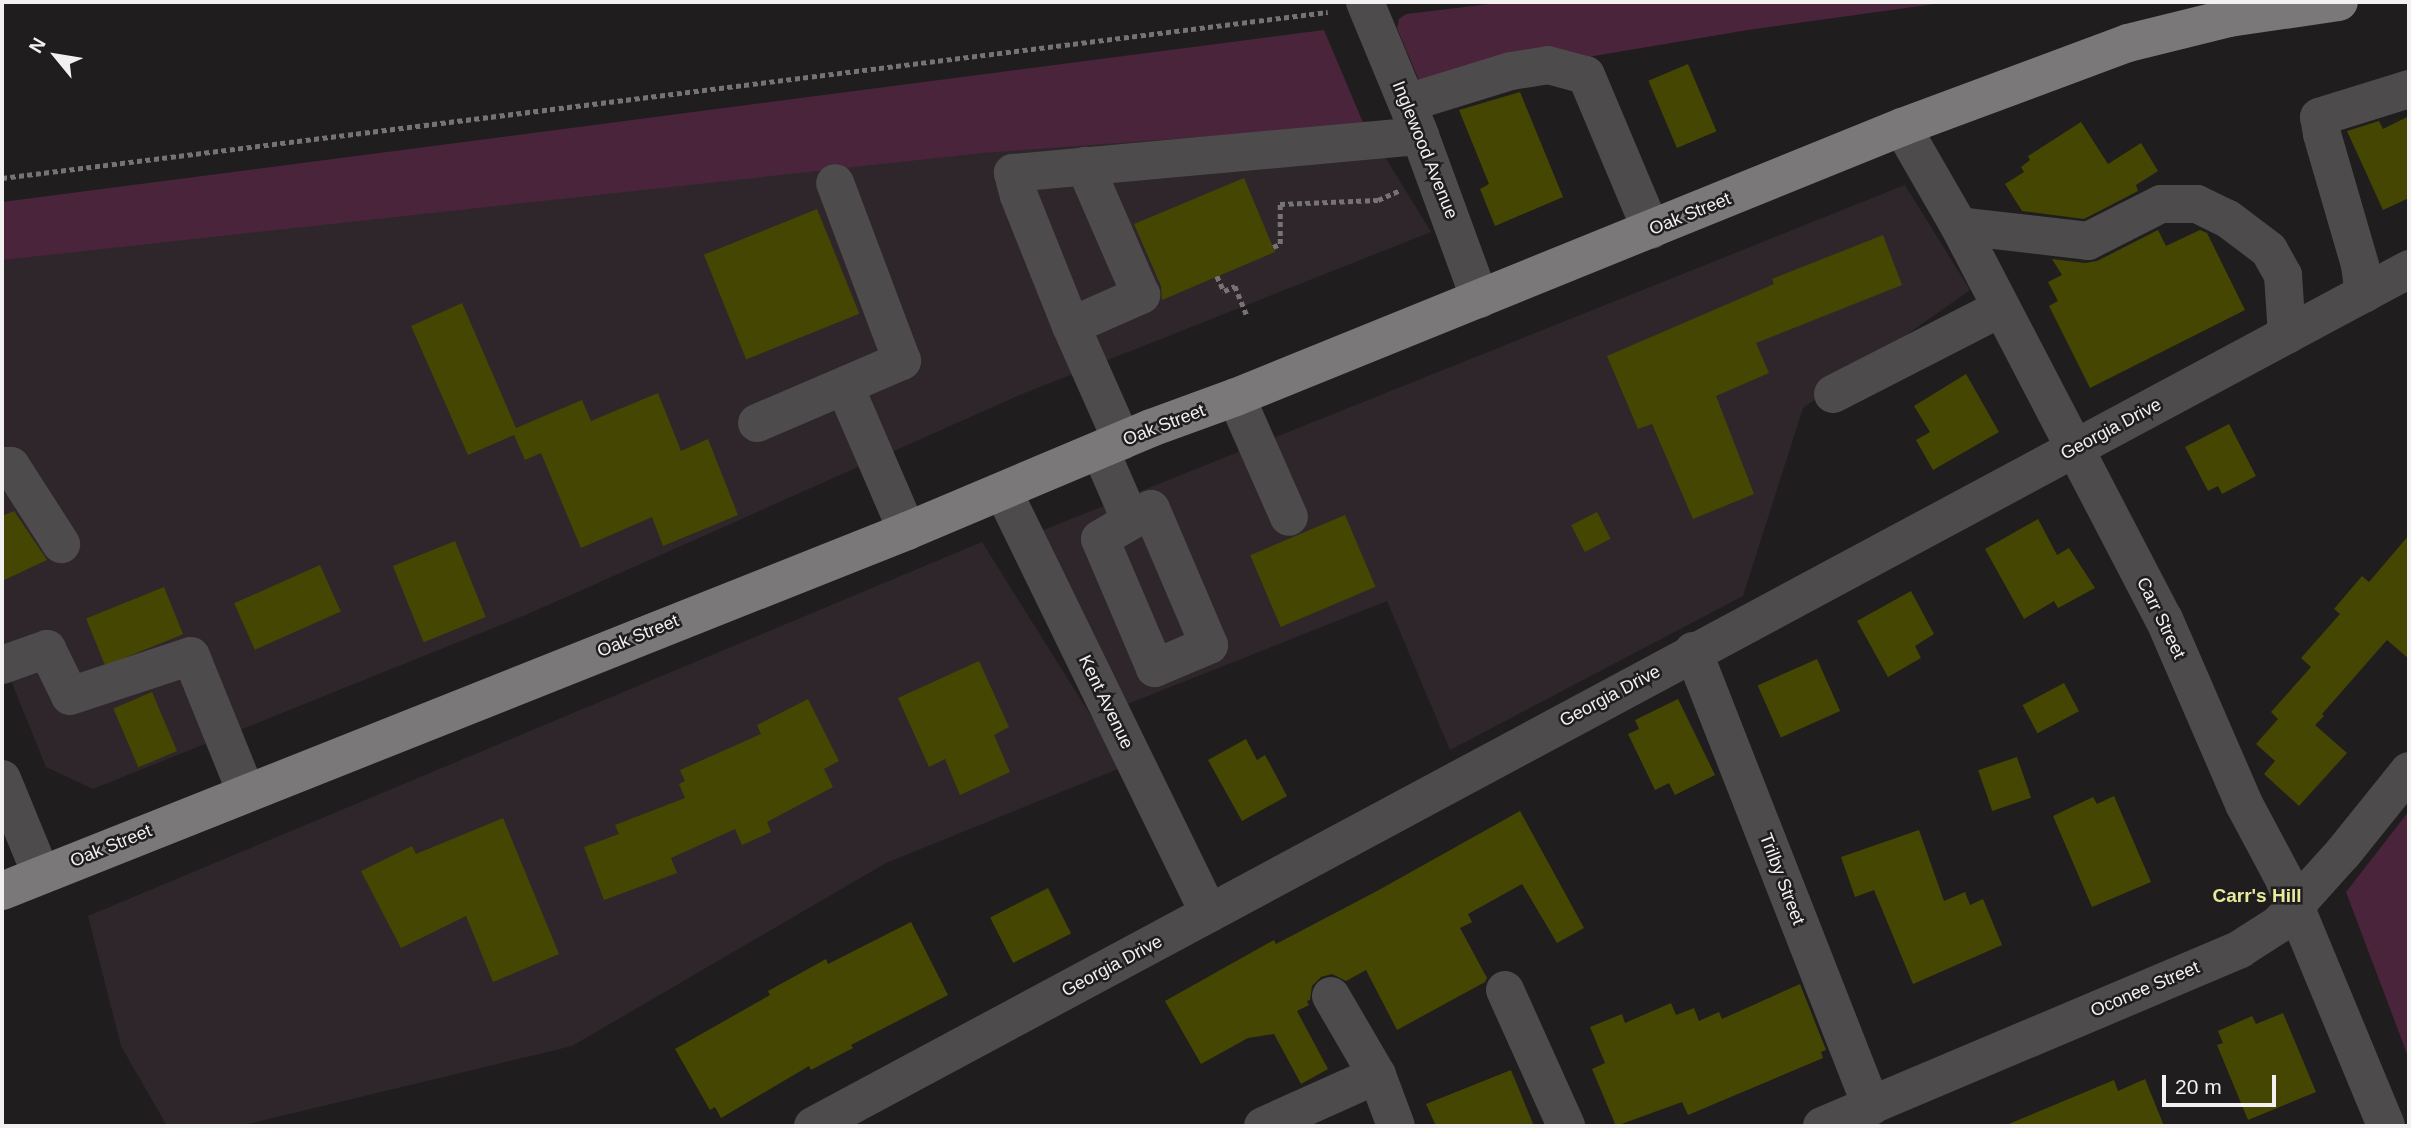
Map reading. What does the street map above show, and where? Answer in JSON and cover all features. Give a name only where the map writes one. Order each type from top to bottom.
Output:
[{"type":"main road","name":"Oak Street","points":[[2,891],[907,531],[1902,127],[2128,43],[2229,18],[2339,2]]},
{"type":"street","name":"Inglewood Avenue","points":[[1351,6],[1413,119],[1480,299]]},
{"type":"street","points":[[1130,519],[1111,446],[1071,326],[1018,196],[1013,173],[1085,166],[1413,119],[1511,71],[1548,65],[1586,75],[1651,230]]},
{"type":"street","points":[[2364,294],[2360,265],[2319,117],[2409,89]]},
{"type":"street","name":"Carr Street","points":[[1902,127],[1959,226],[2164,619],[2244,804],[2295,905],[2386,1126]]},
{"type":"street","points":[[1071,326],[1141,295],[1085,166]]},
{"type":"street","points":[[757,423],[902,360],[835,183]]},
{"type":"street","points":[[1959,226],[2088,241],[2161,204],[2197,204],[2228,219],[2269,250],[2283,275],[2287,335]]},
{"type":"street","name":"Georgia Drive","points":[[813,1126],[1693,651],[2409,269]]},
{"type":"street","points":[[1833,394],[2001,308]]},
{"type":"street","points":[[845,387],[907,531]]},
{"type":"street","points":[[1236,397],[1289,517]]},
{"type":"street","points":[[2,466],[10,466],[61,544]]},
{"type":"street","name":"Kent Avenue","points":[[1003,491],[1209,914]]},
{"type":"street","points":[[1103,695],[1155,668],[1209,645],[1151,509],[1100,539],[1155,668]]},
{"type":"street","points":[[2,665],[47,649],[70,696],[191,656],[246,792]]},
{"type":"street","name":"Trilby Street","points":[[1693,651],[1871,1106]]},
{"type":"street","name":"Oconee Street","points":[[1822,1126],[2240,948],[2279,924],[2343,853],[2409,771]]},
{"type":"street","points":[[2,779],[41,874]]},
{"type":"street","points":[[1505,990],[1566,1126]]},
{"type":"street","points":[[1331,996],[1377,1075],[1396,1126]]},
{"type":"street","points":[[1262,1126],[1377,1075]]},
{"type":"path","points":[[2,177],[1351,6]]},
{"type":"path","points":[[1273,247],[1280,244],[1280,204],[1378,200],[1400,190]]},
{"type":"path","points":[[1217,276],[1224,291],[1235,286],[1247,316]]},
{"type":"shaded area","points":[[1506,2],[1949,2],[1748,30],[1421,85],[1397,28],[1399,19],[1406,14]]},
{"type":"shaded area","points":[[1324,30],[1364,125],[983,153],[2,260],[2,202]]},
{"type":"shaded area","points":[[1322,54],[1431,232],[1022,394],[528,614],[93,789],[46,767],[2,658],[2,240]]},
{"type":"shaded area","points":[[1905,185],[1970,290],[1803,408],[1743,596],[1450,750],[1387,601],[1125,705],[1041,531]]},
{"type":"shaded area","points":[[982,542],[1123,767],[886,863],[572,1046],[239,1126],[167,1126],[121,1046],[88,916]]},
{"type":"shaded area","points":[[2409,811],[2409,1059],[2346,892]]},
{"type":"building","points":[[1688,64],[1717,131],[1677,148],[1648,81]]},
{"type":"building","points":[[1520,92],[1563,197],[1495,226],[1480,189],[1489,184],[1459,110]]},
{"type":"building","points":[[2409,116],[2409,198],[2383,210],[2347,131],[2379,121],[2383,129]]},
{"type":"building","points":[[2081,122],[2108,164],[2141,143],[2158,171],[2136,185],[2138,191],[2084,219],[2022,211],[2005,184],[2024,172],[2021,167],[2030,160],[2028,156]]},
{"type":"building","points":[[1244,178],[1275,252],[1162,300],[1161,286],[1134,224]]},
{"type":"building","points":[[817,209],[859,314],[746,359],[704,255]]},
{"type":"building","points":[[2158,230],[2166,246],[2200,230],[2207,233],[2245,310],[2090,388],[2049,306],[2058,301],[2048,282],[2062,275],[2052,259],[2085,263],[2097,261]]},
{"type":"building","points":[[1883,235],[1902,285],[1756,343],[1769,373],[1716,396],[1754,494],[1693,519],[1652,424],[1638,429],[1607,356],[1774,284],[1772,279]]},
{"type":"building","points":[[462,303],[516,428],[582,400],[591,421],[658,393],[681,451],[708,439],[738,515],[663,546],[652,517],[581,548],[541,453],[525,460],[514,435],[468,455],[411,326]]},
{"type":"building","points":[[1966,374],[1999,432],[1933,470],[1916,440],[1930,432],[1914,406]]},
{"type":"building","points":[[2229,424],[2256,476],[2222,494],[2218,486],[2208,491],[2185,447]]},
{"type":"building","points":[[14,511],[47,560],[2,581],[2,516]]},
{"type":"building","points":[[1597,512],[1611,539],[1585,552],[1571,525]]},
{"type":"building","points":[[1345,515],[1375,587],[1281,627],[1250,555]]},
{"type":"building","points":[[2038,519],[2057,555],[2069,548],[2095,588],[2058,608],[2054,601],[2024,619],[1985,549]]},
{"type":"building","points":[[2409,535],[2409,659],[2387,640],[2322,714],[2324,716],[2315,725],[2347,753],[2299,806],[2264,774],[2275,761],[2256,744],[2278,719],[2271,712],[2311,667],[2301,658],[2340,614],[2334,609],[2362,576],[2369,582]]},
{"type":"building","points":[[455,541],[486,617],[424,642],[393,566]]},
{"type":"building","points":[[320,565],[341,612],[255,650],[234,603]]},
{"type":"building","points":[[164,587],[183,634],[105,666],[86,618]]},
{"type":"building","points":[[1911,591],[1934,634],[1915,646],[1921,658],[1888,677],[1857,621]]},
{"type":"building","points":[[1817,659],[1840,711],[1781,738],[1758,685]]},
{"type":"building","points":[[979,661],[1009,727],[994,735],[1010,772],[960,795],[945,759],[929,767],[898,698]]},
{"type":"building","points":[[2064,683],[2079,711],[2038,733],[2023,705]]},
{"type":"building","points":[[152,692],[177,751],[138,767],[113,708]]},
{"type":"building","points":[[808,699],[839,761],[824,769],[833,787],[767,822],[771,832],[742,845],[735,829],[671,858],[677,873],[604,900],[584,847],[619,834],[615,825],[685,798],[679,784],[685,781],[680,770],[761,734],[757,725]]},
{"type":"building","points":[[1678,699],[1715,775],[1675,795],[1669,783],[1655,790],[1628,734],[1639,729],[1635,720]]},
{"type":"building","points":[[1246,739],[1257,760],[1265,755],[1287,796],[1242,821],[1208,760]]},
{"type":"building","points":[[2017,757],[2031,798],[1992,811],[1978,770]]},
{"type":"building","points":[[2114,796],[2151,882],[2092,907],[2053,816],[2093,797],[2097,804]]},
{"type":"building","points":[[1520,811],[1584,928],[1557,943],[1522,884],[1468,914],[1472,922],[1460,928],[1487,978],[1485,982],[1397,1030],[1366,970],[1346,981],[1332,974],[1321,977],[1312,986],[1310,1000],[1307,1001],[1309,1005],[1297,1011],[1328,1069],[1301,1084],[1274,1034],[1248,1038],[1201,1064],[1165,1001],[1274,940],[1276,944],[1377,891]]},
{"type":"building","points":[[503,818],[559,954],[493,982],[466,916],[401,948],[361,871],[412,846],[416,854]]},
{"type":"building","points":[[1919,830],[1944,901],[1965,892],[1970,905],[1983,899],[2002,945],[1913,984],[1874,890],[1855,897],[1841,857]]},
{"type":"building","points":[[1048,888],[1071,933],[1013,963],[990,918]]},
{"type":"building","points":[[911,922],[948,995],[851,1045],[853,1048],[811,1070],[809,1066],[721,1118],[715,1107],[710,1110],[675,1049],[770,995],[768,991],[826,959],[828,964]]},
{"type":"building","points":[[1800,984],[1826,1050],[1821,1052],[1823,1058],[1688,1115],[1682,1102],[1616,1126],[1592,1069],[1605,1063],[1590,1027],[1622,1014],[1625,1023],[1671,1003],[1676,1015],[1694,1008],[1699,1021],[1719,1012],[1722,1019]]},
{"type":"building","points":[[2283,1013],[2316,1092],[2248,1120],[2217,1045],[2223,1043],[2218,1031],[2252,1016],[2256,1024]]},
{"type":"building","points":[[1511,1070],[1534,1126],[1436,1126],[1426,1104]]},
{"type":"building","points":[[2145,1079],[2164,1126],[2004,1126],[2114,1080],[2118,1091]]},
{"type":"district","name":"Carr's Hill","points":[[2257,896]]}]
